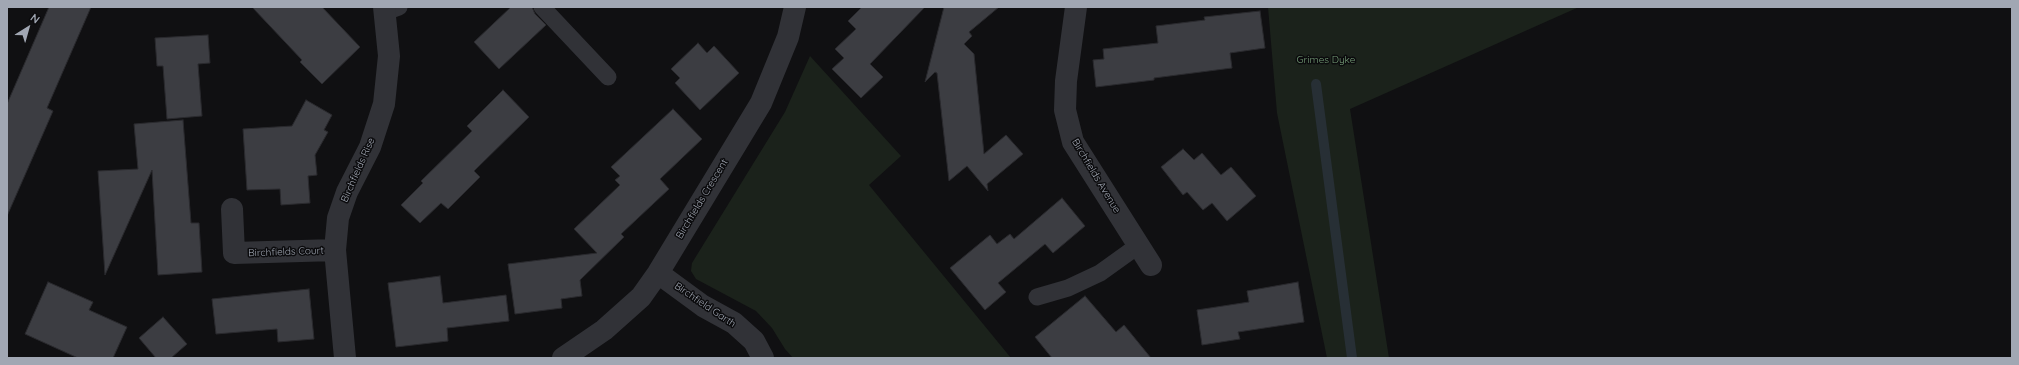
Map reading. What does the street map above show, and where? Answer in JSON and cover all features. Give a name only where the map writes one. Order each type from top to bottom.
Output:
[{"type":"street","name":"Birchfields Crescent","points":[[563,358],[604,330],[641,297],[658,272],[761,103],[788,37],[795,7]]},
{"type":"street","name":"Birchfields Avenue","points":[[1076,7],[1066,81],[1065,110],[1073,142],[1151,265]]},
{"type":"street","name":"Birchfields Rise","points":[[345,358],[335,250],[338,218],[347,192],[370,147],[384,104],[389,56],[389,9]]},
{"type":"street","name":"Birchfields Court","points":[[232,209],[234,253],[335,250]]},
{"type":"street","name":"Birchfield Garth","points":[[658,272],[703,306],[734,323],[754,341],[763,358]]},
{"type":"lane","points":[[542,7],[608,77]]},
{"type":"lane","points":[[1037,297],[1068,288],[1100,273],[1139,245]]},
{"type":"green space","name":"Grimes Dyke","points":[[1268,7],[1579,7],[1350,109],[1389,358],[1327,358],[1277,113]]},
{"type":"green space","points":[[810,56],[901,156],[869,185],[1011,358],[793,358],[785,349],[772,328],[756,311],[696,279],[691,271],[692,263],[785,112]]},
{"type":"building","points":[[49,7],[91,7],[47,108],[53,111],[7,216],[7,104]]},
{"type":"building","points":[[252,7],[322,7],[360,47],[322,84],[300,62],[302,60]]},
{"type":"building","points":[[511,7],[532,7],[535,14],[546,25],[499,69],[474,42]]},
{"type":"building","points":[[862,7],[925,7],[870,64],[883,77],[861,98],[832,69],[844,58],[835,49],[856,29],[848,21]]},
{"type":"building","points":[[944,7],[999,7],[969,32],[972,36],[964,44],[974,54],[984,154],[1006,135],[1023,154],[987,184],[988,191],[967,166],[949,181],[937,73],[935,72],[925,82]]},
{"type":"building","points":[[1260,11],[1265,48],[1230,53],[1232,68],[1096,87],[1093,60],[1104,59],[1103,49],[1158,43],[1156,26],[1205,20],[1204,17]]},
{"type":"building","points":[[208,35],[210,63],[198,64],[202,116],[167,119],[163,66],[157,66],[155,38]]},
{"type":"building","points":[[698,43],[707,53],[714,46],[739,73],[700,110],[675,83],[680,78],[671,69]]},
{"type":"building","points":[[503,90],[529,117],[474,171],[480,177],[448,209],[441,203],[420,223],[401,205],[423,183],[421,181],[472,131],[467,126]]},
{"type":"building","points":[[306,100],[332,115],[324,130],[328,132],[315,155],[317,175],[308,176],[310,203],[281,205],[280,189],[247,190],[243,129],[292,126]]},
{"type":"building","points":[[673,109],[702,139],[660,179],[669,189],[621,234],[624,237],[580,280],[582,296],[561,299],[562,308],[515,314],[508,264],[597,253],[574,229],[620,185],[615,180],[620,176],[611,167]]},
{"type":"building","points":[[183,120],[191,223],[199,223],[202,272],[158,275],[152,170],[105,275],[98,171],[138,169],[134,124]]},
{"type":"building","points":[[1183,149],[1194,160],[1202,153],[1221,175],[1231,167],[1256,196],[1227,221],[1212,203],[1203,210],[1187,192],[1183,195],[1161,167]]},
{"type":"building","points":[[1062,198],[1085,226],[1053,253],[1045,244],[998,283],[1006,292],[985,310],[950,268],[990,235],[997,244],[1010,234],[1014,239]]},
{"type":"building","points":[[440,276],[443,303],[506,295],[509,321],[447,328],[448,341],[396,347],[388,283]]},
{"type":"building","points":[[48,282],[93,302],[89,310],[127,327],[113,358],[78,358],[25,334]]},
{"type":"building","points":[[1298,282],[1304,322],[1238,332],[1240,339],[1202,345],[1197,310],[1249,302],[1247,291]]},
{"type":"building","points":[[309,289],[314,339],[278,342],[277,329],[216,334],[212,299]]},
{"type":"building","points":[[1085,296],[1116,332],[1124,325],[1151,358],[1052,358],[1035,337]]},
{"type":"building","points":[[163,317],[187,344],[171,358],[156,358],[139,338]]},
{"type":"waterway","name":"Grimes Dyke","points":[[1316,84],[1352,358]]}]
